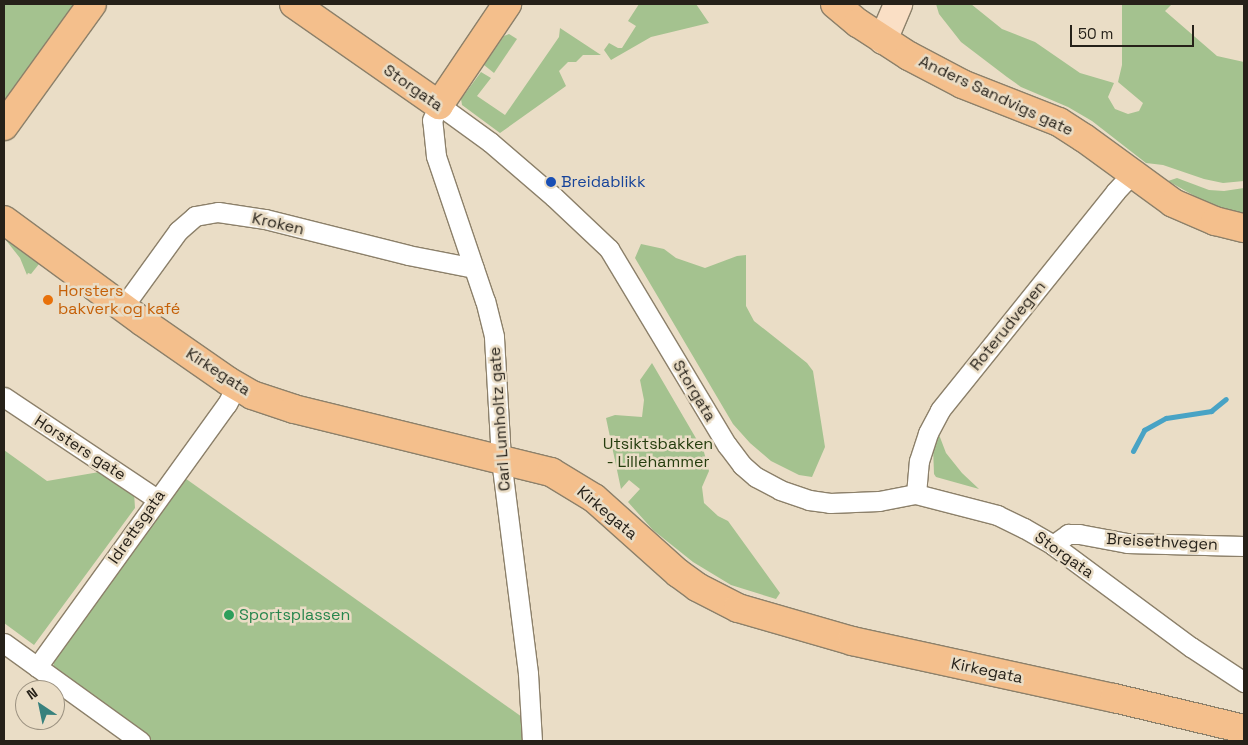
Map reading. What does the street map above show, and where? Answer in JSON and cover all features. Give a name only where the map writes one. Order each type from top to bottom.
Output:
[{"type":"main road","points":[[4,126],[92,4]]},
{"type":"main road","name":"Storgata","points":[[294,4],[438,106]]},
{"type":"main road","points":[[438,106],[507,4]]},
{"type":"main road","name":"Anders Sandvigs gate","points":[[835,4],[883,40],[962,84],[1059,122],[1084,138],[1155,192],[1189,212],[1244,228]]},
{"type":"main road","name":"Kirkegata","points":[[4,220],[123,307],[236,386],[275,404],[542,469],[572,483],[594,498],[678,573],[697,587],[738,608],[852,641],[1244,729]]},
{"type":"street","points":[[883,40],[898,4]]},
{"type":"street","name":"Carl Lumholtz gate","points":[[438,106],[432,120],[436,156],[474,268],[494,336],[501,459],[537,741]]},
{"type":"street","name":"Storgata","points":[[438,106],[490,142],[554,197],[609,249],[727,445],[742,465],[756,477],[796,497],[830,503],[879,501],[916,494],[997,515],[1053,545],[1191,646],[1244,682]]},
{"type":"street","name":"Roterudvegen","points":[[916,494],[920,462],[928,433],[940,410],[1115,192],[1132,174]]},
{"type":"street","name":"Kroken","points":[[123,307],[178,231],[195,216],[218,212],[265,219],[408,255],[474,268]]},
{"type":"street","name":"Idrettsgata","points":[[37,667],[227,404],[236,386]]},
{"type":"street","name":"Horsters gate","points":[[4,397],[157,499]]},
{"type":"street","name":"Breisethvegen","points":[[1053,545],[1068,534],[1079,534],[1127,543],[1244,546]]},
{"type":"street","points":[[4,643],[140,741]]},
{"type":"green space","points":[[4,4],[74,4],[4,101]]},
{"type":"green space","points":[[639,4],[696,4],[709,23],[651,37],[611,60],[604,50],[609,43],[622,48],[636,26],[628,21]]},
{"type":"green space","points":[[936,4],[971,4],[1002,29],[1035,42],[1080,73],[1114,83],[1108,97],[1115,109],[1128,114],[1139,111],[1143,103],[1118,82],[1122,65],[1122,4],[1172,4],[1165,11],[1217,56],[1244,62],[1244,181],[1223,183],[1204,179],[1163,165],[1146,163],[1092,121],[1068,107],[1021,87],[1007,77],[961,42],[939,14]]},
{"type":"green space","points":[[560,28],[601,55],[583,55],[576,62],[568,62],[559,71],[566,86],[500,133],[462,105],[461,99],[481,72],[491,78],[477,96],[505,115],[559,37]]},
{"type":"green space","points":[[509,34],[517,39],[494,73],[484,65],[504,36]]},
{"type":"green space","points":[[1177,178],[1209,190],[1224,191],[1244,188],[1244,216],[1207,203],[1168,181]]},
{"type":"green space","points":[[5,239],[39,264],[31,274],[28,273],[27,275],[20,258]]},
{"type":"green space","points":[[641,244],[664,249],[676,258],[705,268],[737,256],[746,255],[746,306],[754,321],[807,363],[813,371],[825,447],[812,477],[799,475],[771,461],[750,443],[733,424],[635,258]]},
{"type":"green space","name":"Utsiktsbakken - Lillehammer","points":[[652,363],[704,452],[709,471],[702,487],[704,503],[718,516],[728,521],[780,593],[776,599],[731,585],[693,562],[653,530],[628,502],[640,489],[629,480],[621,489],[606,418],[615,415],[642,417],[644,400],[640,380]]},
{"type":"green space","points":[[938,432],[946,453],[962,473],[979,489],[936,477],[934,474],[933,447]]},
{"type":"green space","points":[[4,450],[47,481],[105,471],[134,492],[135,508],[34,645],[4,623]]},
{"type":"green space","name":"Sportsplassen","points":[[182,476],[522,717],[524,741],[153,741],[56,672],[53,669],[55,656]]},
{"type":"waterway","points":[[1133,451],[1144,430],[1166,418],[1211,411],[1226,399]]},
{"type":"place","name":"Breidablikk","points":[[551,182]]},
{"type":"place","name":"Horsters bakverk og kafé","points":[[48,300]]},
{"type":"place","name":"Sportsplassen","points":[[229,615]]}]
